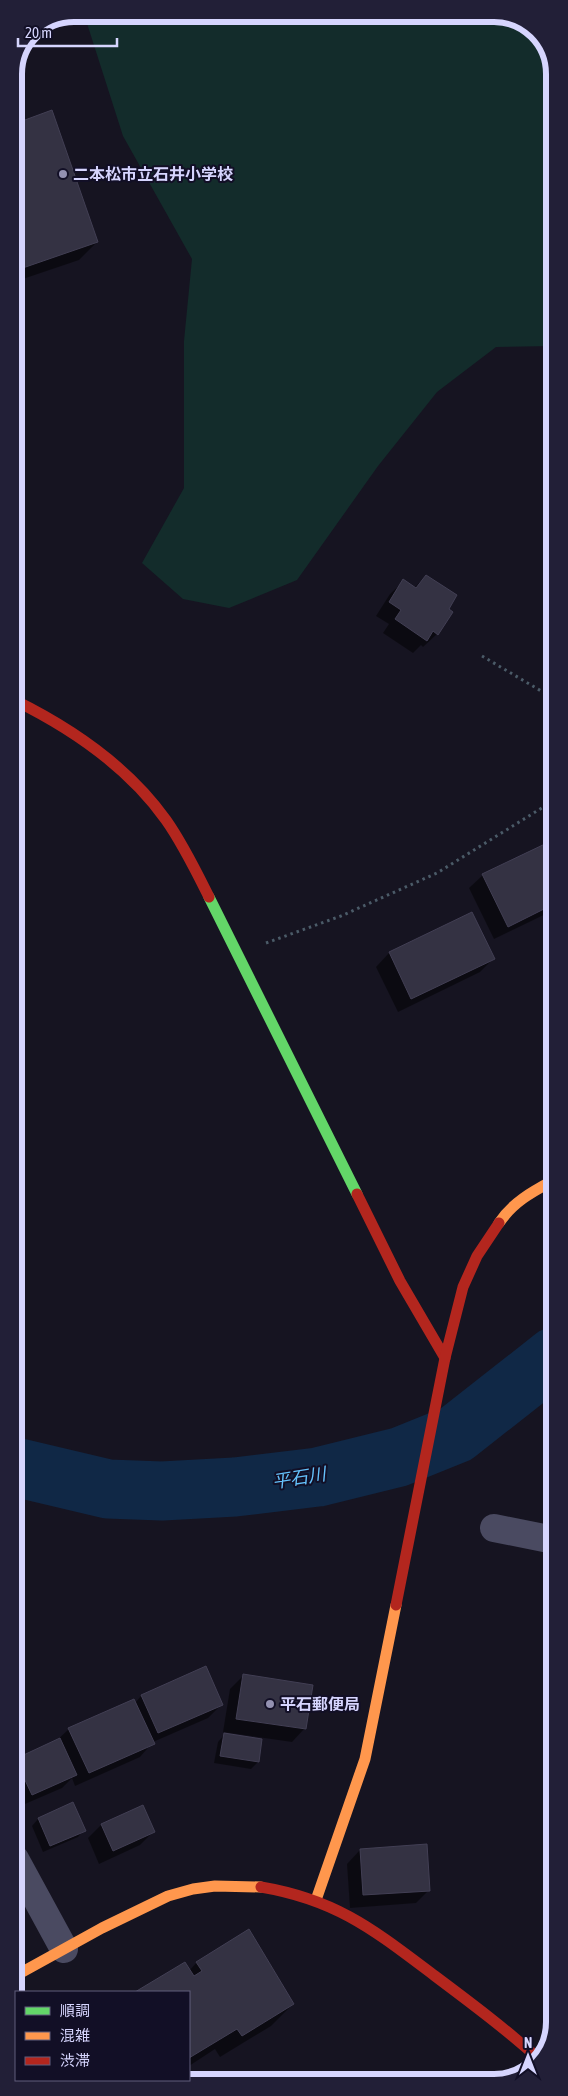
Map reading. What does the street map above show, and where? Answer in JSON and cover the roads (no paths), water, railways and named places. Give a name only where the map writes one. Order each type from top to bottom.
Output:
[{"type":"street","points":[[22,704],[50,719],[96,749],[163,816],[190,861],[400,1281],[446,1358]]},
{"type":"street","points":[[316,1900],[365,1759],[446,1358],[463,1287],[477,1256],[507,1211],[524,1196],[546,1184]]},
{"type":"street","points":[[494,1528],[546,1538]]},
{"type":"street","points":[[22,1872],[64,1949]]},
{"type":"street","points":[[22,1972],[172,1894],[197,1887],[226,1884],[253,1886],[316,1900],[346,1914],[392,1944],[492,2018],[534,2054]]},
{"type":"waterway","name":"平石川","points":[[22,1469],[108,1489],[162,1491],[235,1487],[318,1477],[399,1457],[456,1434],[546,1363]]},
{"type":"place","name":"二本松市立石井小学校","points":[[63,174]]},
{"type":"place","name":"平石郵便局","points":[[270,1704]]}]
